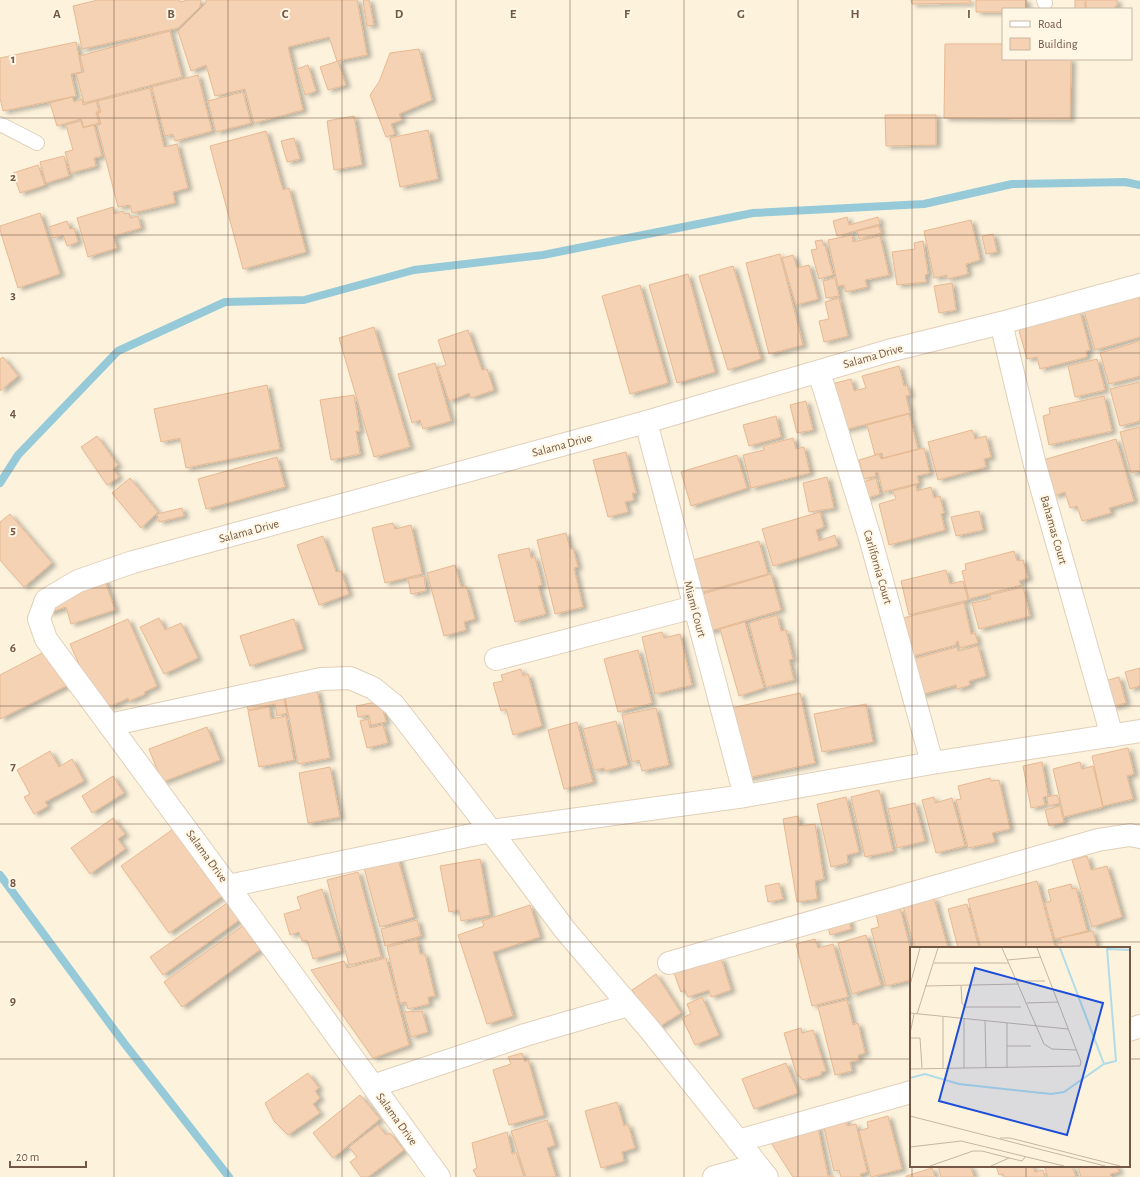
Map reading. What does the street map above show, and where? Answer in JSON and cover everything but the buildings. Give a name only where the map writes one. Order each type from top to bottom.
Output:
[{"type":"street","name":"Salama Drive","points":[[439,1177],[228,886],[46,640],[39,619],[46,600],[78,581],[133,562],[646,422],[888,352],[1140,285]]},
{"type":"street","name":"Bahamas Court","points":[[1001,323],[1036,465],[1112,736]]},
{"type":"street","name":"Carlifornia Court","points":[[819,372],[873,548],[932,763]]},
{"type":"street","name":"Miami Court","points":[[646,422],[745,796]]},
{"type":"street","points":[[496,659],[694,607]]},
{"type":"street","points":[[109,725],[321,679],[350,678],[373,688],[394,705],[565,930],[650,1030],[762,1171]]},
{"type":"street","points":[[228,886],[491,831],[745,796],[932,763],[1140,731]]},
{"type":"street","points":[[669,963],[1098,840],[1130,835],[1140,837]]},
{"type":"street","points":[[373,1086],[525,1035],[628,1005]]},
{"type":"street","points":[[1130,1030],[1140,1026]]},
{"type":"street","points":[[738,1141],[910,1092]]},
{"type":"street","points":[[714,1177],[762,1171]]},
{"type":"lane","points":[[0,124],[37,142]]},
{"type":"waterway","points":[[0,483],[18,455],[118,351],[225,302],[304,300],[414,270],[543,255],[753,213],[924,204],[1012,184],[1125,182],[1140,185]]},
{"type":"waterway","points":[[0,875],[124,1043],[229,1177]]}]
